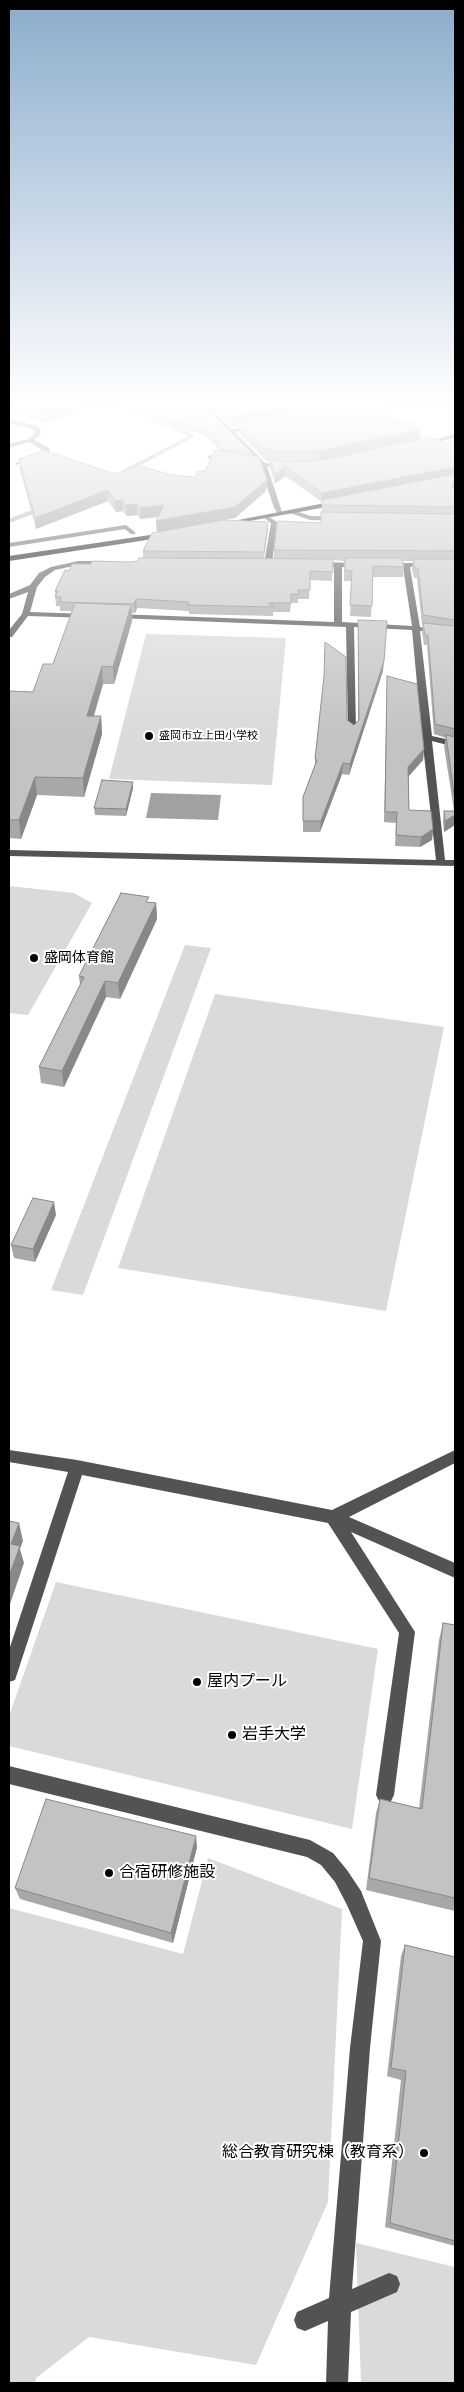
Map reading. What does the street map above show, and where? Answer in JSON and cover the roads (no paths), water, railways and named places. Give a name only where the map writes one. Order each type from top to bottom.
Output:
[{"type":"highway","points":[[210,520],[259,514]]},
{"type":"highway","points":[[217,525],[266,517],[273,514]]},
{"type":"highway","points":[[9,551],[174,529],[9,559]]},
{"type":"street","points":[[297,514],[310,518],[349,519]]},
{"type":"street","points":[[266,517],[274,522],[268,564]]},
{"type":"street","points":[[9,545],[126,527],[133,533]]},
{"type":"street","points":[[9,635],[26,614],[33,587],[42,575],[52,568],[64,565],[118,562]]},
{"type":"street","points":[[258,564],[276,564]]},
{"type":"street","points":[[303,564],[367,565]]},
{"type":"street","points":[[338,564],[338,624]]},
{"type":"street","points":[[377,565],[455,565]]},
{"type":"street","points":[[406,565],[416,628],[426,737],[441,863]]},
{"type":"street","points":[[9,597],[33,587]]},
{"type":"street","points":[[26,614],[93,616]]},
{"type":"street","points":[[103,616],[350,624],[416,628],[455,633]]},
{"type":"street","points":[[350,624],[352,731]]},
{"type":"street","points":[[426,737],[455,744]]},
{"type":"street","points":[[9,853],[455,863]]},
{"type":"street","points":[[9,1456],[77,1466],[334,1517],[412,1550],[455,1571]]},
{"type":"street","points":[[334,1517],[455,1456]]},
{"type":"street","points":[[9,1674],[77,1466]]},
{"type":"street","points":[[334,1517],[406,1632],[385,1795]]},
{"type":"street","points":[[9,1775],[310,1849],[327,1859],[342,1876],[362,1913],[372,1941],[360,2048],[341,2280],[338,2383]]},
{"type":"street","points":[[305,2320],[389,2284]]},
{"type":"waterway","points":[[11,520],[28,514]]},
{"type":"place","name":"盛岡市立上田小学校","points":[[149,736]]},
{"type":"place","name":"盛岡体育館","points":[[34,958]]},
{"type":"place","name":"屋内プール","points":[[197,1682]]},
{"type":"place","name":"岩手大学","points":[[232,1735]]},
{"type":"place","name":"合宿研修施設","points":[[109,1873]]},
{"type":"place","name":"総合教育研究棟（教育系）","points":[[424,2153]]}]
